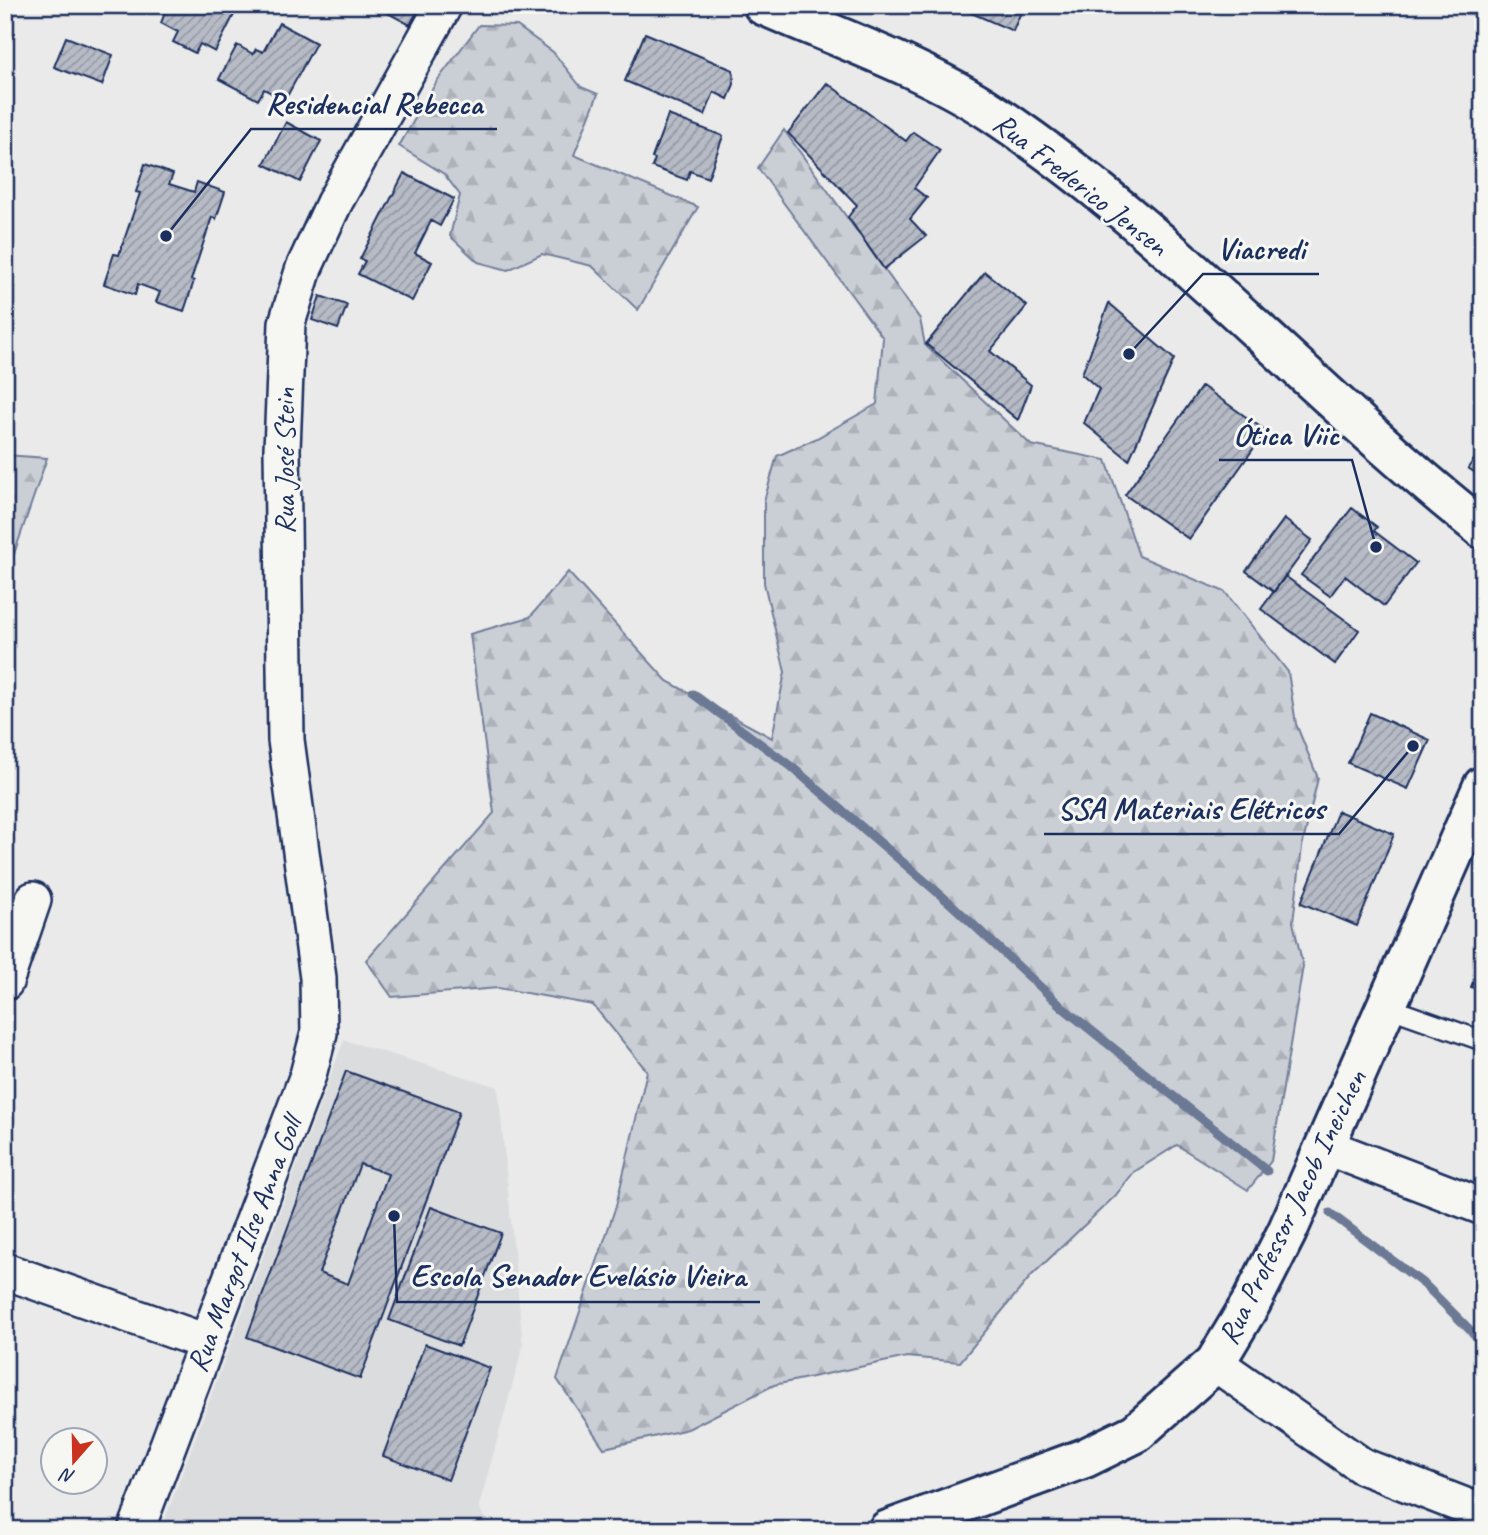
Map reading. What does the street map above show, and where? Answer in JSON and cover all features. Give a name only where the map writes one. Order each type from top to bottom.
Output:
[{"type":"main road","name":"Rua Frederico Jensen","points":[[762,5],[924,75],[991,112],[1082,176],[1169,251],[1391,454],[1473,517]]},
{"type":"main road","name":"Rua Professor Jacob Ineichen","points":[[893,1529],[1085,1458],[1136,1433],[1216,1363],[1251,1303],[1287,1232],[1483,786]]},
{"type":"street","name":"Rua José Stein","points":[[315,953],[286,740],[282,449],[287,323],[304,268],[334,203],[444,5]]},
{"type":"street","points":[[5,982],[33,900]]},
{"type":"street","name":"Rua Margot Ilse Anna Goll","points":[[136,1530],[310,1064],[319,1033],[315,953]]},
{"type":"street","points":[[1324,1146],[1483,1207]]},
{"type":"street","points":[[5,1272],[206,1342]]},
{"type":"street","points":[[1216,1363],[1362,1466],[1483,1513]]},
{"type":"lane","points":[[1387,1007],[1483,1041]]},
{"type":"shaded area","points":[[344,1040],[498,1087],[523,1346],[479,1506],[489,1530],[161,1530]]},
{"type":"green space","points":[[479,25],[517,26],[553,52],[581,87],[598,94],[574,155],[698,207],[638,310],[592,266],[542,254],[508,270],[478,262],[450,236],[460,195],[444,174],[399,146],[437,81]]},
{"type":"green space","points":[[784,130],[920,319],[925,345],[1031,445],[1106,460],[1139,556],[1225,592],[1288,672],[1296,724],[1318,778],[1302,847],[1293,922],[1303,966],[1271,1161],[1248,1190],[1177,1145],[1134,1172],[1115,1196],[1031,1276],[960,1362],[907,1357],[774,1385],[688,1429],[604,1448],[557,1379],[616,1206],[647,1071],[593,1005],[498,988],[392,997],[366,960],[494,813],[470,634],[530,617],[568,572],[667,681],[772,738],[785,672],[764,583],[764,501],[777,456],[815,439],[877,404],[883,338],[758,168]]},
{"type":"green space","points":[[5,455],[47,458],[5,580]]},
{"type":"building","points":[[168,5],[239,5],[215,52],[200,44],[195,53],[173,42],[178,32],[161,23]]},
{"type":"building","points":[[373,5],[421,5],[410,25]]},
{"type":"building","points":[[953,5],[1024,5],[1013,31]]},
{"type":"building","points":[[279,23],[316,43],[285,100],[264,89],[258,100],[219,79],[237,45],[253,54],[256,49],[263,52]]},
{"type":"building","points":[[645,33],[733,70],[734,84],[728,99],[714,92],[705,115],[625,81]]},
{"type":"building","points":[[66,37],[113,55],[102,85],[54,67]]},
{"type":"building","points":[[827,83],[906,141],[913,132],[940,150],[914,188],[927,198],[910,219],[926,236],[884,269],[848,217],[857,205],[788,133]]},
{"type":"building","points":[[668,115],[723,136],[708,178],[690,171],[687,180],[652,167],[655,159],[652,158]]},
{"type":"building","points":[[286,122],[321,141],[300,182],[264,164]]},
{"type":"building","points":[[145,164],[173,174],[169,184],[194,192],[197,182],[225,192],[216,219],[212,217],[191,280],[194,281],[184,311],[156,302],[160,292],[138,284],[135,295],[104,284],[114,254],[119,255],[140,193],[136,192]]},
{"type":"building","points":[[404,173],[454,199],[440,226],[431,221],[415,253],[432,262],[412,301],[358,274],[365,261],[360,259]]},
{"type":"building","points":[[985,272],[1027,306],[990,351],[1031,385],[1018,420],[926,344]]},
{"type":"building","points":[[320,296],[347,305],[338,329],[312,320]]},
{"type":"building","points":[[1109,303],[1174,359],[1129,460],[1084,423],[1099,389],[1082,374]]},
{"type":"building","points":[[1202,386],[1266,431],[1189,539],[1125,495]]},
{"type":"building","points":[[1483,447],[1483,478],[1468,468]]},
{"type":"building","points":[[1352,508],[1377,527],[1374,531],[1416,563],[1384,606],[1345,576],[1330,596],[1301,575]]},
{"type":"building","points":[[1284,519],[1312,540],[1274,592],[1246,571]]},
{"type":"building","points":[[1285,576],[1359,630],[1335,664],[1261,609]]},
{"type":"building","points":[[1370,713],[1430,740],[1408,789],[1348,763]]},
{"type":"building","points":[[1338,811],[1394,834],[1357,926],[1301,903]]},
{"type":"building","points":[[1483,958],[1483,992],[1471,987]]},
{"type":"building","points":[[346,1071],[459,1112],[360,1379],[247,1337]],"holes":[[[360,1164],[388,1174],[348,1284],[319,1273]]]},
{"type":"building","points":[[431,1207],[501,1233],[459,1346],[389,1320]]},
{"type":"building","points":[[425,1344],[490,1368],[448,1480],[383,1456]]},
{"type":"waterway","points":[[693,694],[792,767],[950,903],[1062,1007],[1267,1171]]},
{"type":"waterway","points":[[1330,1213],[1425,1285],[1483,1343]]},
{"type":"place","name":"Residencial Rebecca","points":[[166,236]]},
{"type":"place","name":"Viacredi","points":[[1129,354]]},
{"type":"place","name":"Ótica Viic","points":[[1376,547]]},
{"type":"place","name":"SSA Materiais Elétricos","points":[[1413,746]]},
{"type":"place","name":"Escola Senador Evelásio Vieira","points":[[394,1216]]}]
